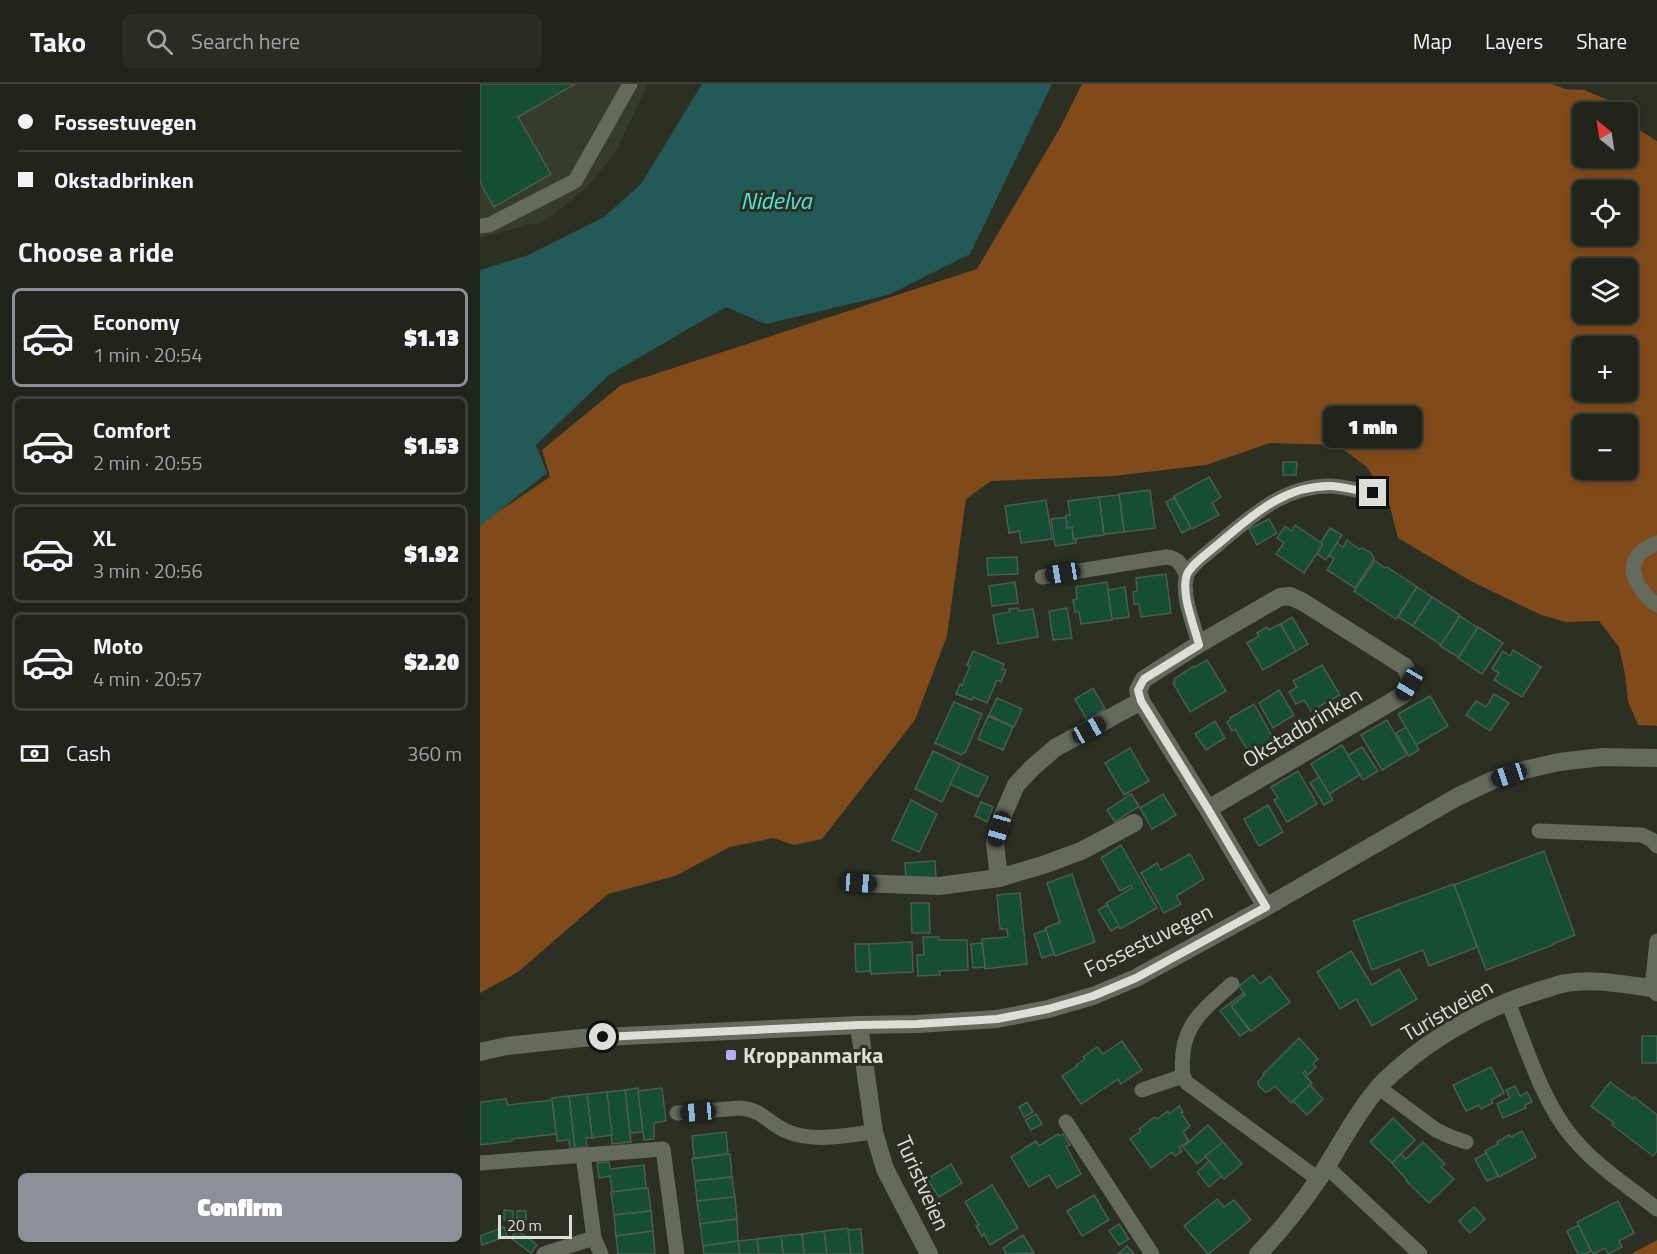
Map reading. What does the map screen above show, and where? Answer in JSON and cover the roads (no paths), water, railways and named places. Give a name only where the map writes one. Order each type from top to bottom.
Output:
[{"type":"street","name":"Okstadbrinken","points":[[1141,701],[1138,690],[1144,679],[1280,597],[1290,596],[1404,666],[1410,675],[1409,684],[1403,695],[1208,809]]},
{"type":"street","points":[[999,878],[995,843],[1003,814],[1016,785],[1055,748],[1141,701],[1266,907]]},
{"type":"street","name":"Fossestuvegen","points":[[480,1052],[507,1046],[581,1038],[917,1024],[997,1019],[1048,1009],[1093,996],[1136,978],[1266,907],[1457,796],[1493,780],[1559,762],[1602,757],[1657,758]]},
{"type":"street","points":[[859,883],[939,886],[999,878],[1043,865],[1081,850],[1134,823]]},
{"type":"street","name":"Turistveien","points":[[1258,1254],[1281,1231],[1378,1087],[1425,1048],[1468,1020],[1519,997],[1567,983],[1610,982],[1655,990]]},
{"type":"street","name":"Turistveien","points":[[859,1025],[874,1132],[885,1169],[929,1254]]},
{"type":"lane","points":[[480,226],[489,225],[575,181],[630,84]]},
{"type":"lane","points":[[1186,574],[1200,559],[1260,509],[1278,498],[1304,489],[1332,486],[1373,493]]},
{"type":"lane","points":[[1657,543],[1637,557],[1634,568],[1636,581],[1642,591],[1657,605]]},
{"type":"lane","points":[[1042,577],[1166,557],[1174,558],[1181,564],[1186,574],[1185,590],[1199,645]]},
{"type":"lane","points":[[1539,831],[1642,835],[1652,840],[1657,846]]},
{"type":"lane","points":[[1655,990],[1657,941]]},
{"type":"lane","points":[[1232,984],[1196,1017],[1185,1037],[1182,1064],[1183,1076],[1187,1083],[1322,1173],[1420,1254]]},
{"type":"lane","points":[[1508,1002],[1540,1083],[1572,1138],[1593,1159],[1657,1209]]},
{"type":"lane","points":[[1142,1090],[1183,1076]]},
{"type":"lane","points":[[1378,1087],[1436,1130],[1466,1142]]},
{"type":"lane","points":[[677,1113],[751,1109],[784,1130],[798,1135],[830,1137],[874,1132]]},
{"type":"lane","points":[[1066,1122],[1152,1254]]},
{"type":"lane","points":[[480,1163],[663,1149],[677,1254]]},
{"type":"lane","points":[[583,1155],[594,1238],[601,1254]]},
{"type":"lane","points":[[544,1254],[594,1238]]},
{"type":"water","name":"Nidelva","points":[[702,84],[1052,84],[970,254],[888,295],[766,324],[726,307],[609,375],[536,445],[547,473],[480,526],[480,270],[526,256],[604,217],[641,184]]},
{"type":"place","name":"Kroppanmarka","points":[[731,1055]]}]
